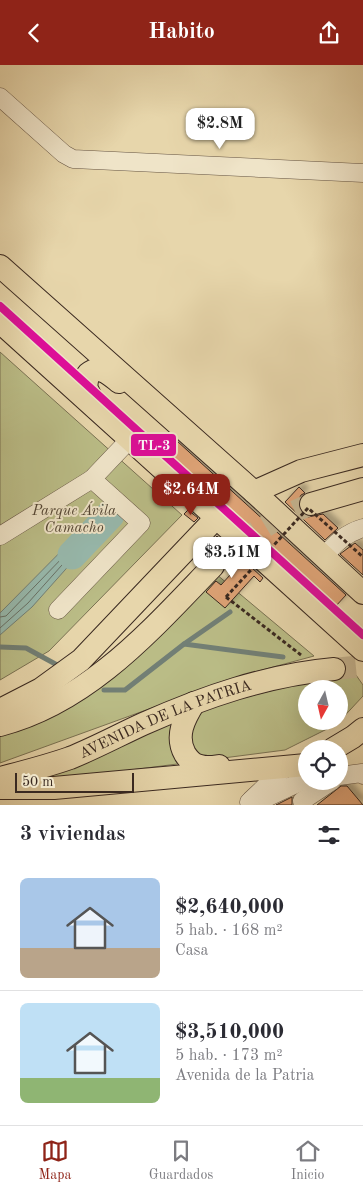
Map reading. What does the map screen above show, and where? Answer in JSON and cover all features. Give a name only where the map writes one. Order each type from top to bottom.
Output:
[{"type":"main road","points":[[0,266],[254,492],[363,593]]},
{"type":"main road","points":[[0,322],[363,650]]},
{"type":"main road","points":[[99,411],[89,397],[86,387],[88,374],[96,369],[107,373],[171,419]]},
{"type":"main road","points":[[254,492],[301,471],[363,455]]},
{"type":"main road","points":[[312,504],[363,489]]},
{"type":"main road","points":[[0,710],[41,689],[81,660],[216,517]]},
{"type":"main road","points":[[0,725],[13,722],[68,697],[113,664],[141,640],[213,566]]},
{"type":"main road","name":"AVENIDA DE LA PATRIA","points":[[0,777],[34,769],[70,757],[144,723],[228,691],[270,679],[334,669]]},
{"type":"main road","points":[[194,703],[184,721],[181,739],[186,755],[194,764],[208,767],[298,760]]},
{"type":"main road","points":[[348,740],[363,729]]},
{"type":"main road","points":[[348,749],[363,739]]},
{"type":"main road","points":[[0,788],[54,788],[296,767]]},
{"type":"street","points":[[0,97],[64,154],[73,159],[363,173]]},
{"type":"street","points":[[0,536],[92,479],[130,439]]},
{"type":"street","points":[[58,610],[141,523],[92,479]]},
{"type":"street","points":[[324,557],[339,540],[354,530],[363,528]]},
{"type":"street","points":[[248,804],[257,793],[296,767]]},
{"type":"street","points":[[348,775],[362,774]]},
{"type":"street","points":[[248,804],[264,799],[298,783]]},
{"type":"street","points":[[302,801],[318,790]]},
{"type":"path","points":[[283,641],[226,597],[308,507],[363,557]]},
{"type":"green space","name":"Parque Ávila Camacho","points":[[0,352],[182,515],[49,651],[0,680]]},
{"type":"green space","points":[[216,574],[314,656],[240,676],[0,763],[0,731],[74,702]]},
{"type":"green space","points":[[356,675],[363,685],[363,696],[348,712],[348,680],[313,680]]},
{"type":"green space","points":[[298,684],[298,730],[325,730],[305,740],[298,740],[298,744],[285,750],[69,778],[14,782],[223,703]]},
{"type":"water","points":[[89,523],[99,526],[98,533],[32,607],[0,635],[0,613]]},
{"type":"building","points":[[177,441],[346,595],[335,607],[166,454]]},
{"type":"building","points":[[299,487],[305,493],[301,495],[298,501],[298,507],[302,513],[308,517],[323,514],[338,528],[325,540],[285,502]]},
{"type":"building","points":[[188,510],[198,518],[194,522],[184,514]]},
{"type":"building","points":[[217,536],[263,578],[260,582],[254,576],[225,608],[206,592],[216,581],[221,585],[240,564],[213,540]]},
{"type":"building","points":[[355,543],[363,550],[363,575],[340,554]]},
{"type":"building","points":[[348,787],[363,805],[317,805],[336,790],[348,790]]},
{"type":"building","points":[[292,797],[292,805],[276,805]]},
{"type":"waterway","points":[[72,555],[110,515]]},
{"type":"waterway","points":[[104,690],[125,690],[184,644],[230,612]]},
{"type":"waterway","points":[[184,644],[283,657]]},
{"type":"waterway","points":[[0,647],[26,648],[59,666]]},
{"type":"tunnel","points":[[213,566],[246,538],[276,520],[311,504]]},
{"type":"tunnel","points":[[334,669],[363,666]]},
{"type":"transit line","name":"TL-3","points":[[0,306],[363,635]]}]
